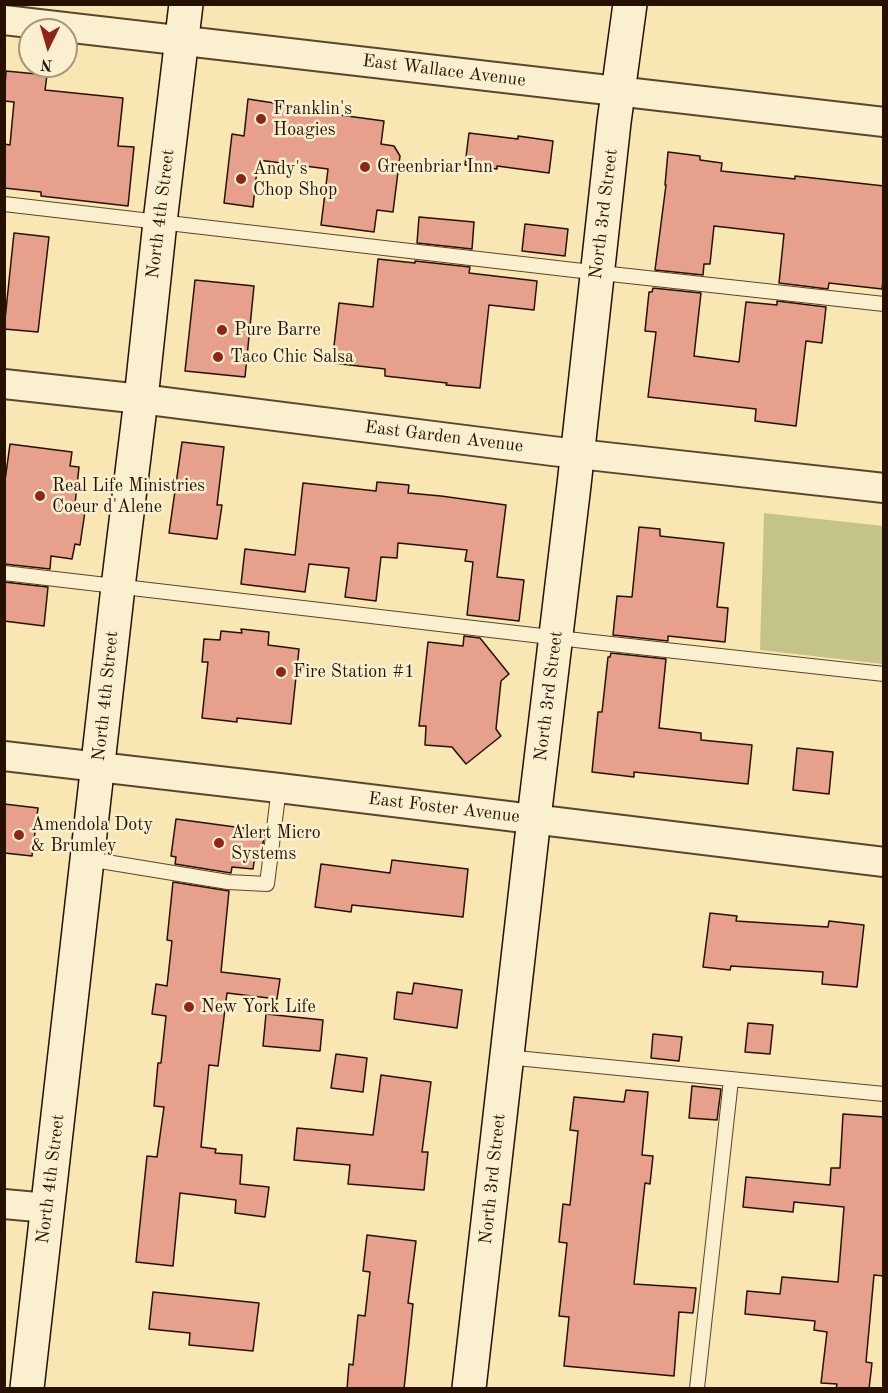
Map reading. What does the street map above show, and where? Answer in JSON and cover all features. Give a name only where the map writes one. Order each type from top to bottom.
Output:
[{"type":"main road","name":"North 4th Street","points":[[27,1389],[141,399],[159,222],[186,4]]},
{"type":"main road","name":"North 3rd Street","points":[[470,1389],[506,1057],[630,4]]},
{"type":"street","name":"East Wallace Avenue","points":[[4,20],[884,122]]},
{"type":"street","name":"East Garden Avenue","points":[[4,384],[884,488]]},
{"type":"street","name":"East Foster Avenue","points":[[4,756],[884,862]]},
{"type":"street","points":[[4,1204],[48,1208]]},
{"type":"lane","points":[[4,204],[884,304]]},
{"type":"lane","points":[[4,573],[884,674]]},
{"type":"lane","points":[[88,860],[228,882],[267,884],[279,788]]},
{"type":"lane","points":[[506,1057],[884,1094]]},
{"type":"lane","points":[[697,1389],[731,1080]]},
{"type":"shaded area","points":[[764,513],[883,526],[883,664],[760,650]]},
{"type":"building","points":[[6,71],[18,72],[18,78],[47,78],[45,90],[123,98],[118,146],[134,147],[128,206],[41,196],[41,192],[4,188],[4,144],[10,145],[14,102],[4,101]]},
{"type":"building","points":[[248,99],[384,121],[381,144],[394,146],[400,156],[393,212],[377,210],[374,232],[321,225],[328,169],[258,160],[253,207],[224,203],[232,134],[244,136]]},
{"type":"building","points":[[469,133],[553,141],[549,173],[497,166],[497,169],[465,165]]},
{"type":"building","points":[[668,152],[700,156],[700,160],[722,163],[721,171],[795,179],[795,176],[884,186],[882,289],[829,283],[828,289],[779,283],[784,234],[714,226],[710,264],[704,264],[703,275],[655,270]]},
{"type":"building","points":[[419,217],[474,222],[472,249],[417,243]]},
{"type":"building","points":[[525,224],[568,229],[565,256],[522,251]]},
{"type":"building","points":[[14,233],[49,237],[38,332],[4,329]]},
{"type":"building","points":[[378,259],[470,267],[469,273],[537,281],[534,310],[489,305],[480,388],[385,376],[385,369],[332,363],[339,303],[373,307]]},
{"type":"building","points":[[195,280],[254,286],[245,377],[185,371]]},
{"type":"building","points":[[653,288],[701,293],[694,356],[739,362],[746,302],[777,305],[777,301],[826,307],[822,343],[806,341],[796,426],[755,421],[756,409],[648,397],[656,332],[645,331],[649,292],[652,292]]},
{"type":"building","points":[[182,442],[224,447],[217,505],[222,505],[217,539],[169,533]]},
{"type":"building","name":"Real Life Ministries Coeur d'Alene","points":[[10,444],[72,452],[70,466],[79,467],[75,504],[86,505],[80,545],[75,544],[72,559],[51,556],[50,569],[4,564],[4,488]]},
{"type":"building","points":[[377,482],[409,485],[408,493],[506,505],[497,577],[524,580],[519,621],[467,615],[473,562],[465,561],[467,550],[398,543],[397,558],[381,557],[376,601],[345,597],[349,568],[309,564],[305,592],[241,584],[245,549],[295,555],[303,483],[376,491]]},
{"type":"building","points":[[639,527],[660,529],[660,536],[724,543],[717,607],[728,608],[725,642],[668,636],[668,641],[613,635],[617,596],[632,597]]},
{"type":"building","points":[[4,582],[48,587],[44,626],[4,621]]},
{"type":"building","name":"Fire Station #1","points":[[241,629],[269,632],[268,645],[299,649],[291,724],[237,718],[237,722],[202,718],[208,662],[202,662],[204,639],[220,640],[221,631],[242,633]]},
{"type":"building","points":[[464,636],[480,638],[509,674],[501,681],[496,729],[501,736],[466,764],[452,747],[425,745],[426,726],[419,726],[428,642],[463,646]]},
{"type":"building","points":[[611,653],[666,659],[659,728],[701,733],[701,740],[752,745],[748,784],[634,772],[634,777],[592,772],[598,712],[602,712],[608,657]]},
{"type":"building","points":[[797,748],[833,752],[829,794],[793,790]]},
{"type":"building","name":"Amendola Doty & Brumley","points":[[4,804],[38,808],[32,856],[4,853]]},
{"type":"building","name":"Alert Micro Systems","points":[[176,819],[265,831],[261,856],[255,856],[253,869],[232,867],[231,873],[175,864],[176,857],[171,856]]},
{"type":"building","points":[[392,860],[468,869],[463,917],[352,905],[351,912],[315,907],[321,864],[390,873]]},
{"type":"building","points":[[173,882],[229,891],[221,972],[280,979],[277,999],[227,993],[218,1066],[209,1065],[201,1147],[216,1149],[215,1153],[242,1155],[240,1184],[269,1187],[265,1217],[235,1213],[236,1200],[180,1193],[173,1266],[136,1262],[147,1156],[157,1157],[164,1107],[154,1106],[166,1016],[152,1014],[156,984],[167,986],[172,941],[167,940]]},
{"type":"building","points":[[710,913],[737,916],[736,921],[828,927],[829,921],[864,925],[857,987],[822,984],[823,972],[731,966],[730,970],[703,967]]},
{"type":"building","points":[[414,983],[462,990],[457,1028],[394,1019],[397,992],[412,994]]},
{"type":"building","points":[[266,1014],[323,1020],[320,1051],[263,1046]]},
{"type":"building","points":[[748,1023],[773,1025],[770,1054],[745,1052]]},
{"type":"building","points":[[653,1034],[682,1037],[679,1061],[651,1058]]},
{"type":"building","points":[[336,1054],[367,1058],[363,1092],[331,1088]]},
{"type":"building","points":[[381,1075],[431,1082],[422,1152],[428,1152],[424,1190],[348,1184],[350,1165],[294,1160],[297,1128],[373,1135]]},
{"type":"building","points":[[692,1086],[721,1089],[717,1120],[689,1118]]},
{"type":"building","points":[[626,1090],[648,1092],[642,1155],[653,1156],[650,1184],[645,1183],[634,1284],[696,1288],[693,1313],[679,1312],[674,1376],[564,1366],[569,1317],[559,1316],[567,1243],[559,1242],[563,1204],[570,1205],[578,1131],[570,1130],[574,1097],[624,1102]]},
{"type":"building","points":[[843,1114],[884,1117],[884,1276],[874,1275],[866,1362],[872,1363],[869,1389],[836,1389],[837,1384],[821,1383],[827,1332],[814,1330],[815,1321],[745,1314],[747,1291],[780,1294],[782,1277],[838,1282],[844,1207],[794,1202],[793,1212],[743,1207],[746,1177],[830,1185],[831,1168],[840,1168]]},
{"type":"building","points":[[367,1235],[416,1241],[408,1303],[413,1304],[404,1389],[347,1389],[349,1364],[353,1365],[358,1315],[365,1316],[370,1272],[363,1271]]},
{"type":"building","points":[[153,1292],[259,1303],[253,1351],[189,1345],[190,1333],[149,1329]]},
{"type":"place","name":"Franklin's Hoagies","points":[[261,119]]},
{"type":"place","name":"Greenbriar Inn","points":[[365,167]]},
{"type":"place","name":"Andy's Chop Shop","points":[[241,179]]},
{"type":"place","name":"Pure Barre","points":[[222,330]]},
{"type":"place","name":"Taco Chic Salsa","points":[[218,357]]},
{"type":"place","name":"Real Life Ministries Coeur d'Alene","points":[[40,496]]},
{"type":"place","name":"Fire Station #1","points":[[281,672]]},
{"type":"place","name":"Amendola Doty & Brumley","points":[[19,835]]},
{"type":"place","name":"Alert Micro Systems","points":[[219,843]]},
{"type":"place","name":"New York Life","points":[[189,1007]]}]
